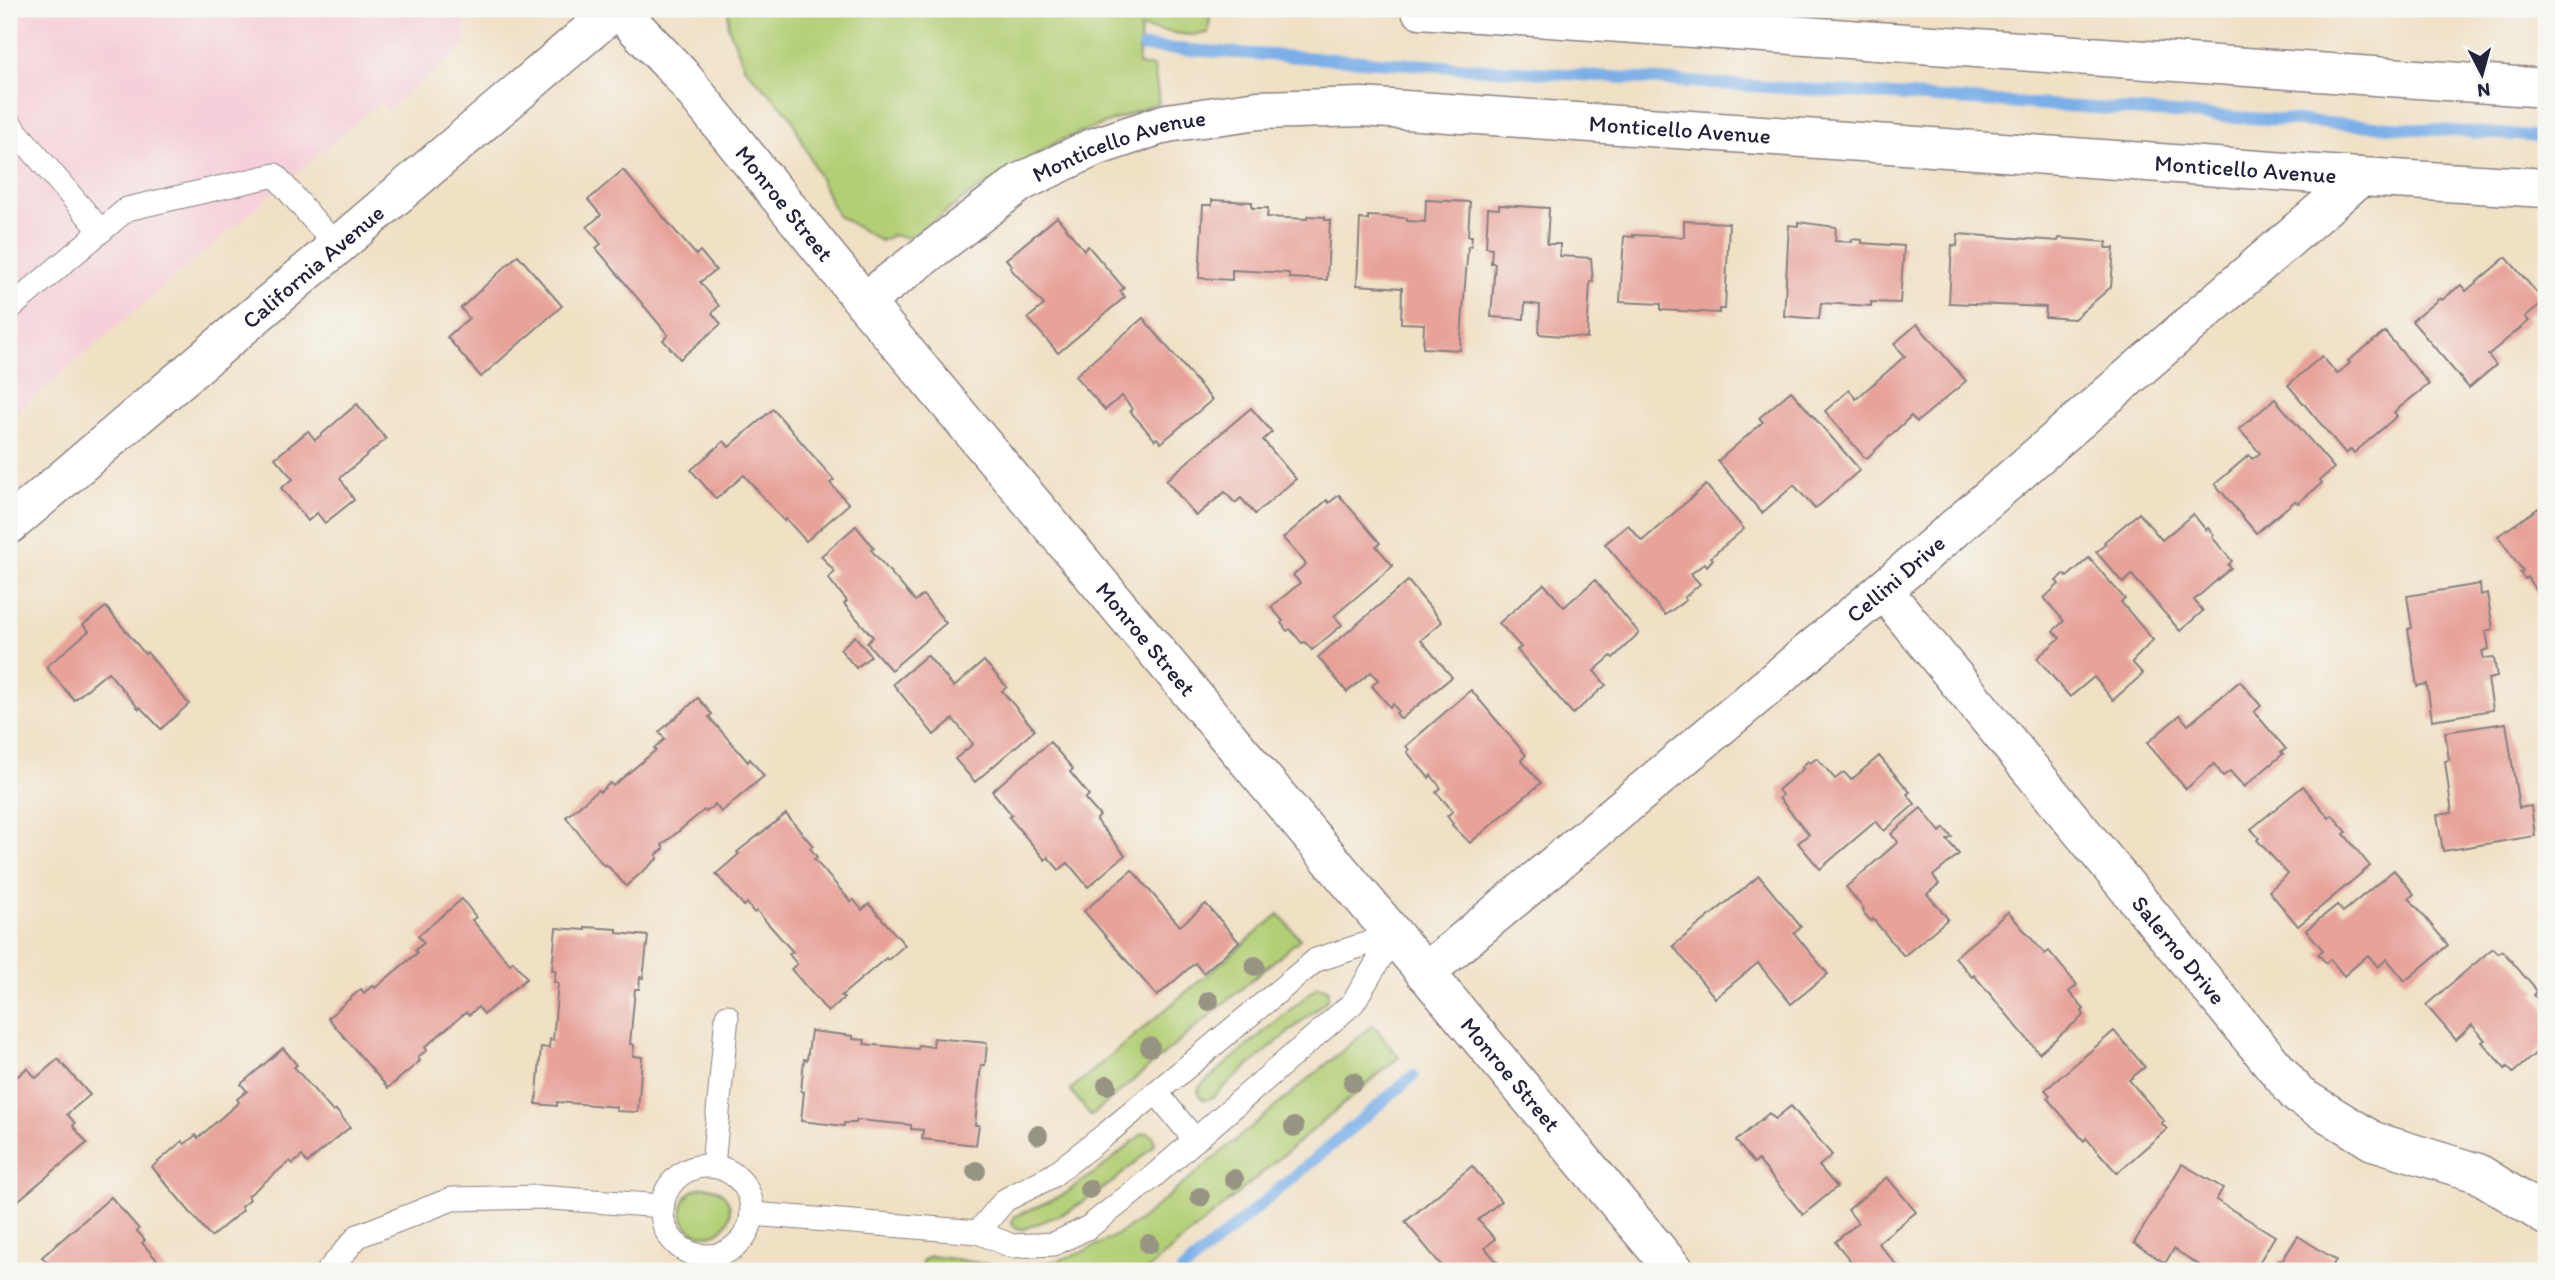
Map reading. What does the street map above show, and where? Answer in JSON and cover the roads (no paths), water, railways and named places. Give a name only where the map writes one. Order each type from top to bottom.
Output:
[{"type":"street","name":"California Avenue","points":[[9,525],[617,9]]},
{"type":"street","name":"Monroe Street","points":[[617,9],[680,74],[864,302],[1675,1271]]},
{"type":"street","points":[[1420,9],[2546,88]]},
{"type":"street","name":"Monticello Avenue","points":[[864,302],[1021,182],[1091,148],[1167,123],[1258,110],[1363,107],[2546,188]]},
{"type":"street","name":"Cellini Drive","points":[[1425,973],[1882,590],[2360,177]]},
{"type":"street","name":"Salerno Drive","points":[[1882,590],[2298,1095],[2373,1141],[2477,1172],[2546,1216]]},
{"type":"lane","points":[[9,123],[101,231]]},
{"type":"lane","points":[[9,309],[127,209],[275,175],[337,247]]},
{"type":"lane","points":[[978,1232],[1005,1200],[1052,1176],[1316,960],[1394,936]]},
{"type":"lane","points":[[752,1214],[978,1232],[1012,1247],[1054,1244],[1089,1227],[1195,1140],[1353,1003],[1394,936]]},
{"type":"lane","points":[[713,1166],[727,1016]]},
{"type":"lane","points":[[1156,1092],[1195,1140]]},
{"type":"lane","points":[[713,1166],[737,1177],[746,1187],[752,1214],[750,1227],[742,1240],[732,1249],[704,1264],[677,1246],[668,1234],[662,1220],[662,1206],[666,1192],[674,1180],[698,1167],[713,1166]]},
{"type":"lane","points":[[328,1271],[358,1237],[452,1199],[538,1197],[662,1206]]},
{"type":"waterway","points":[[1144,47],[2546,137]]},
{"type":"waterway","points":[[1182,1271],[1413,1076]]}]
